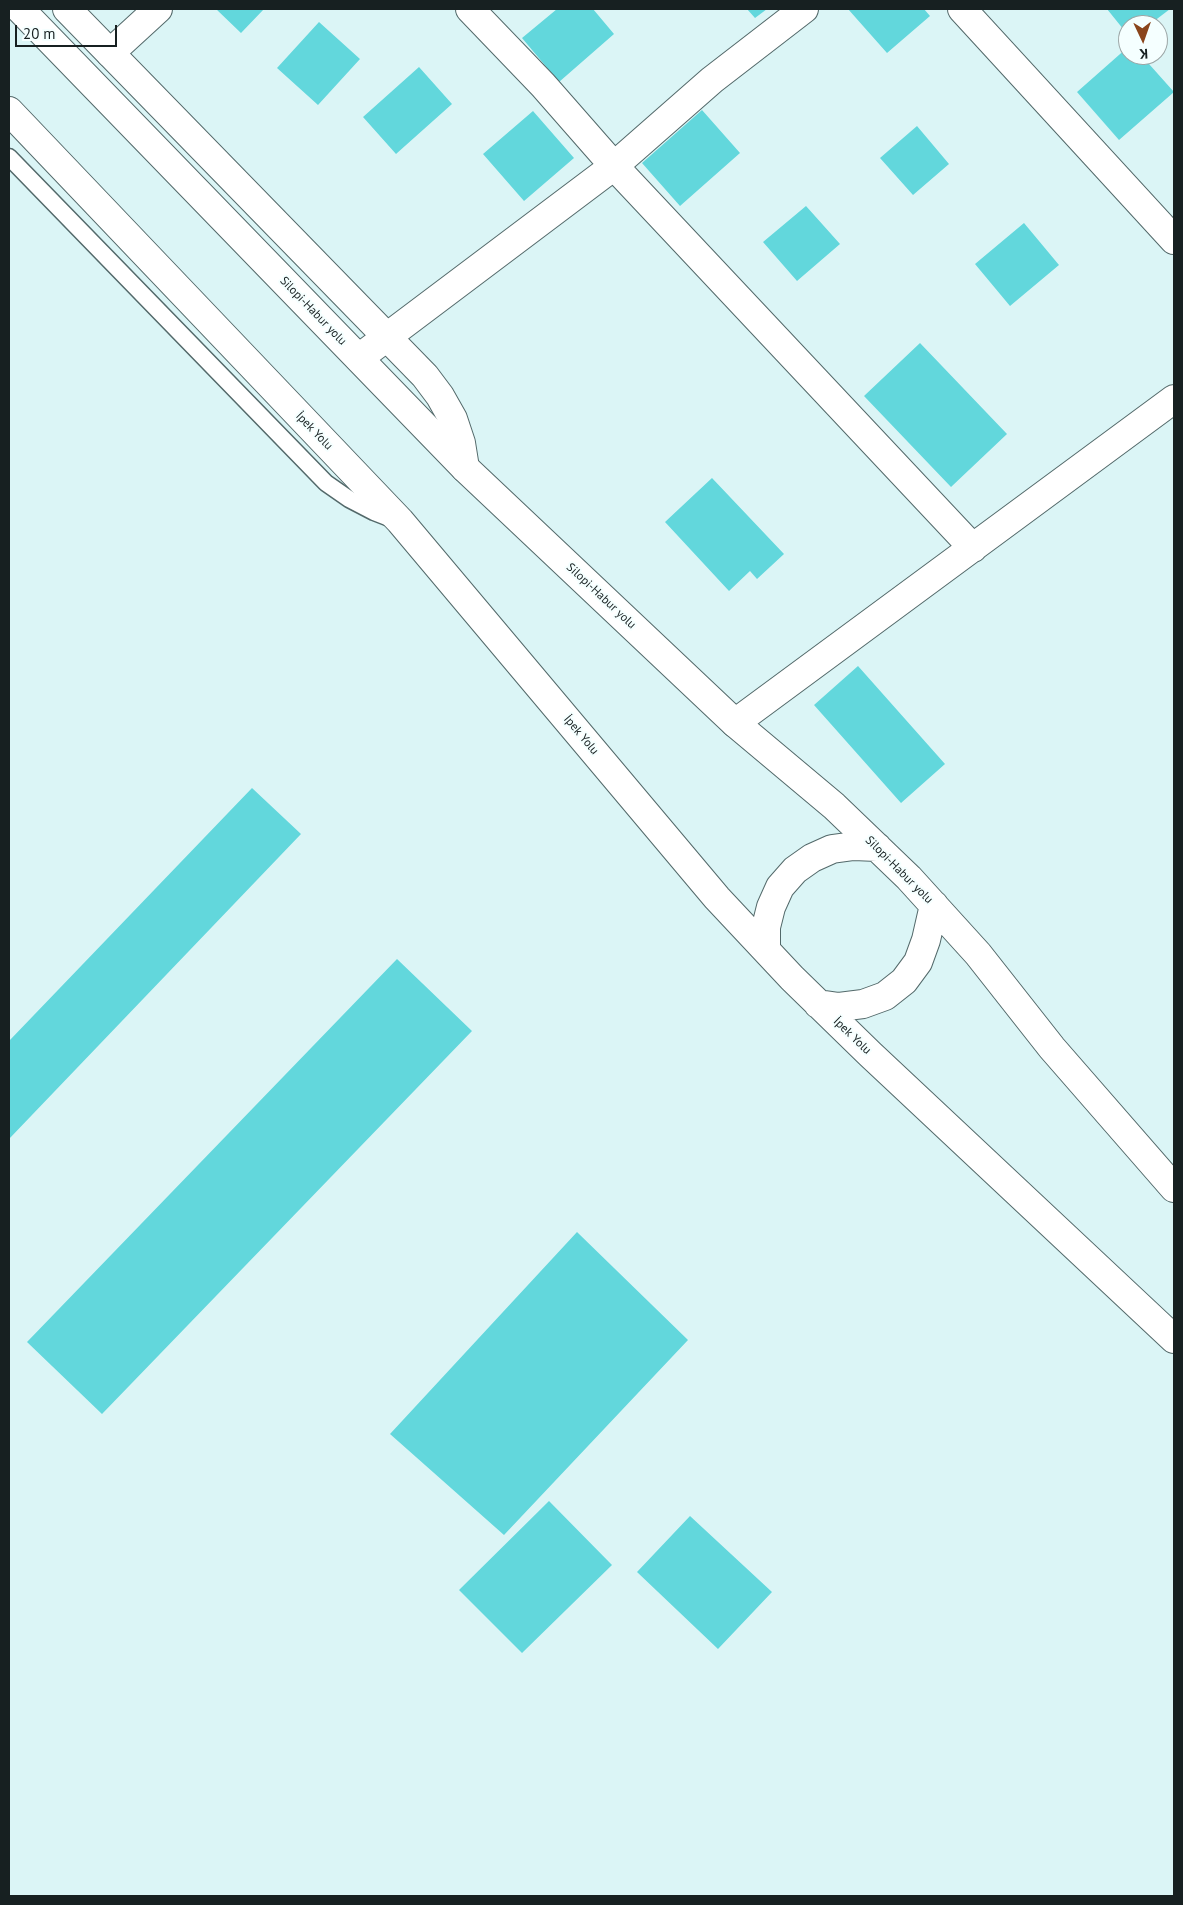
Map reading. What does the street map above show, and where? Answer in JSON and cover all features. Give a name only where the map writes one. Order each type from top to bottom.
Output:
[{"type":"main road","name":"Silopi-Habur yolu","points":[[20,9],[465,468],[735,723],[834,806],[934,905],[978,954],[1052,1048],[1174,1188]]},
{"type":"main road","points":[[67,9],[425,376],[440,396],[453,419],[461,443],[465,468]]},
{"type":"main road","points":[[110,53],[158,9]]},
{"type":"main road","points":[[470,9],[543,85],[614,166],[973,548]]},
{"type":"main road","points":[[359,358],[614,166],[712,80],[804,9]]},
{"type":"main road","points":[[962,9],[1174,240]]},
{"type":"main road","name":"İpek Yolu","points":[[9,111],[400,522],[717,898],[766,950],[870,1054],[1174,1339]]},
{"type":"main road","points":[[735,723],[1174,399]]},
{"type":"main road","points":[[766,950],[766,928],[771,907],[780,887],[795,870],[812,858],[832,849],[854,846],[877,847]]},
{"type":"main road","points":[[818,1004],[839,1007],[863,1004],[885,996],[904,981],[918,962],[926,940],[934,905]]},
{"type":"lane","points":[[9,157],[326,483],[349,499],[374,512],[400,522]]},
{"type":"building","points":[[216,9],[264,9],[241,33]]},
{"type":"building","points":[[557,9],[593,9],[614,34],[559,82],[522,38]]},
{"type":"building","points":[[747,9],[767,9],[755,18]]},
{"type":"building","points":[[848,9],[924,9],[930,16],[887,53]]},
{"type":"building","points":[[1107,9],[1170,9],[1162,15],[1118,15],[1118,23]]},
{"type":"building","points":[[319,22],[360,59],[318,105],[277,68]]},
{"type":"building","points":[[1118,56],[1118,65],[1150,65],[1174,92],[1119,140],[1077,92]]},
{"type":"building","points":[[419,67],[452,104],[396,154],[363,117]]},
{"type":"building","points":[[702,110],[740,153],[680,206],[642,163]]},
{"type":"building","points":[[533,111],[574,158],[524,201],[483,154]]},
{"type":"building","points":[[917,126],[949,164],[913,195],[880,158]]},
{"type":"building","points":[[806,206],[840,244],[797,281],[763,242]]},
{"type":"building","points":[[1024,223],[1059,265],[1010,306],[975,264]]},
{"type":"building","points":[[920,343],[1007,434],[951,487],[864,396]]},
{"type":"building","points":[[712,478],[784,554],[757,579],[750,571],[729,591],[665,522]]},
{"type":"building","points":[[858,666],[945,764],[901,803],[814,705]]},
{"type":"building","points":[[252,788],[301,834],[9,1139],[9,1041]]},
{"type":"building","points":[[397,959],[472,1031],[102,1414],[27,1342]]},
{"type":"building","points":[[577,1232],[688,1340],[504,1535],[390,1434]]},
{"type":"building","points":[[549,1501],[612,1565],[522,1653],[459,1590]]},
{"type":"building","points":[[690,1516],[772,1592],[718,1649],[637,1572]]}]
